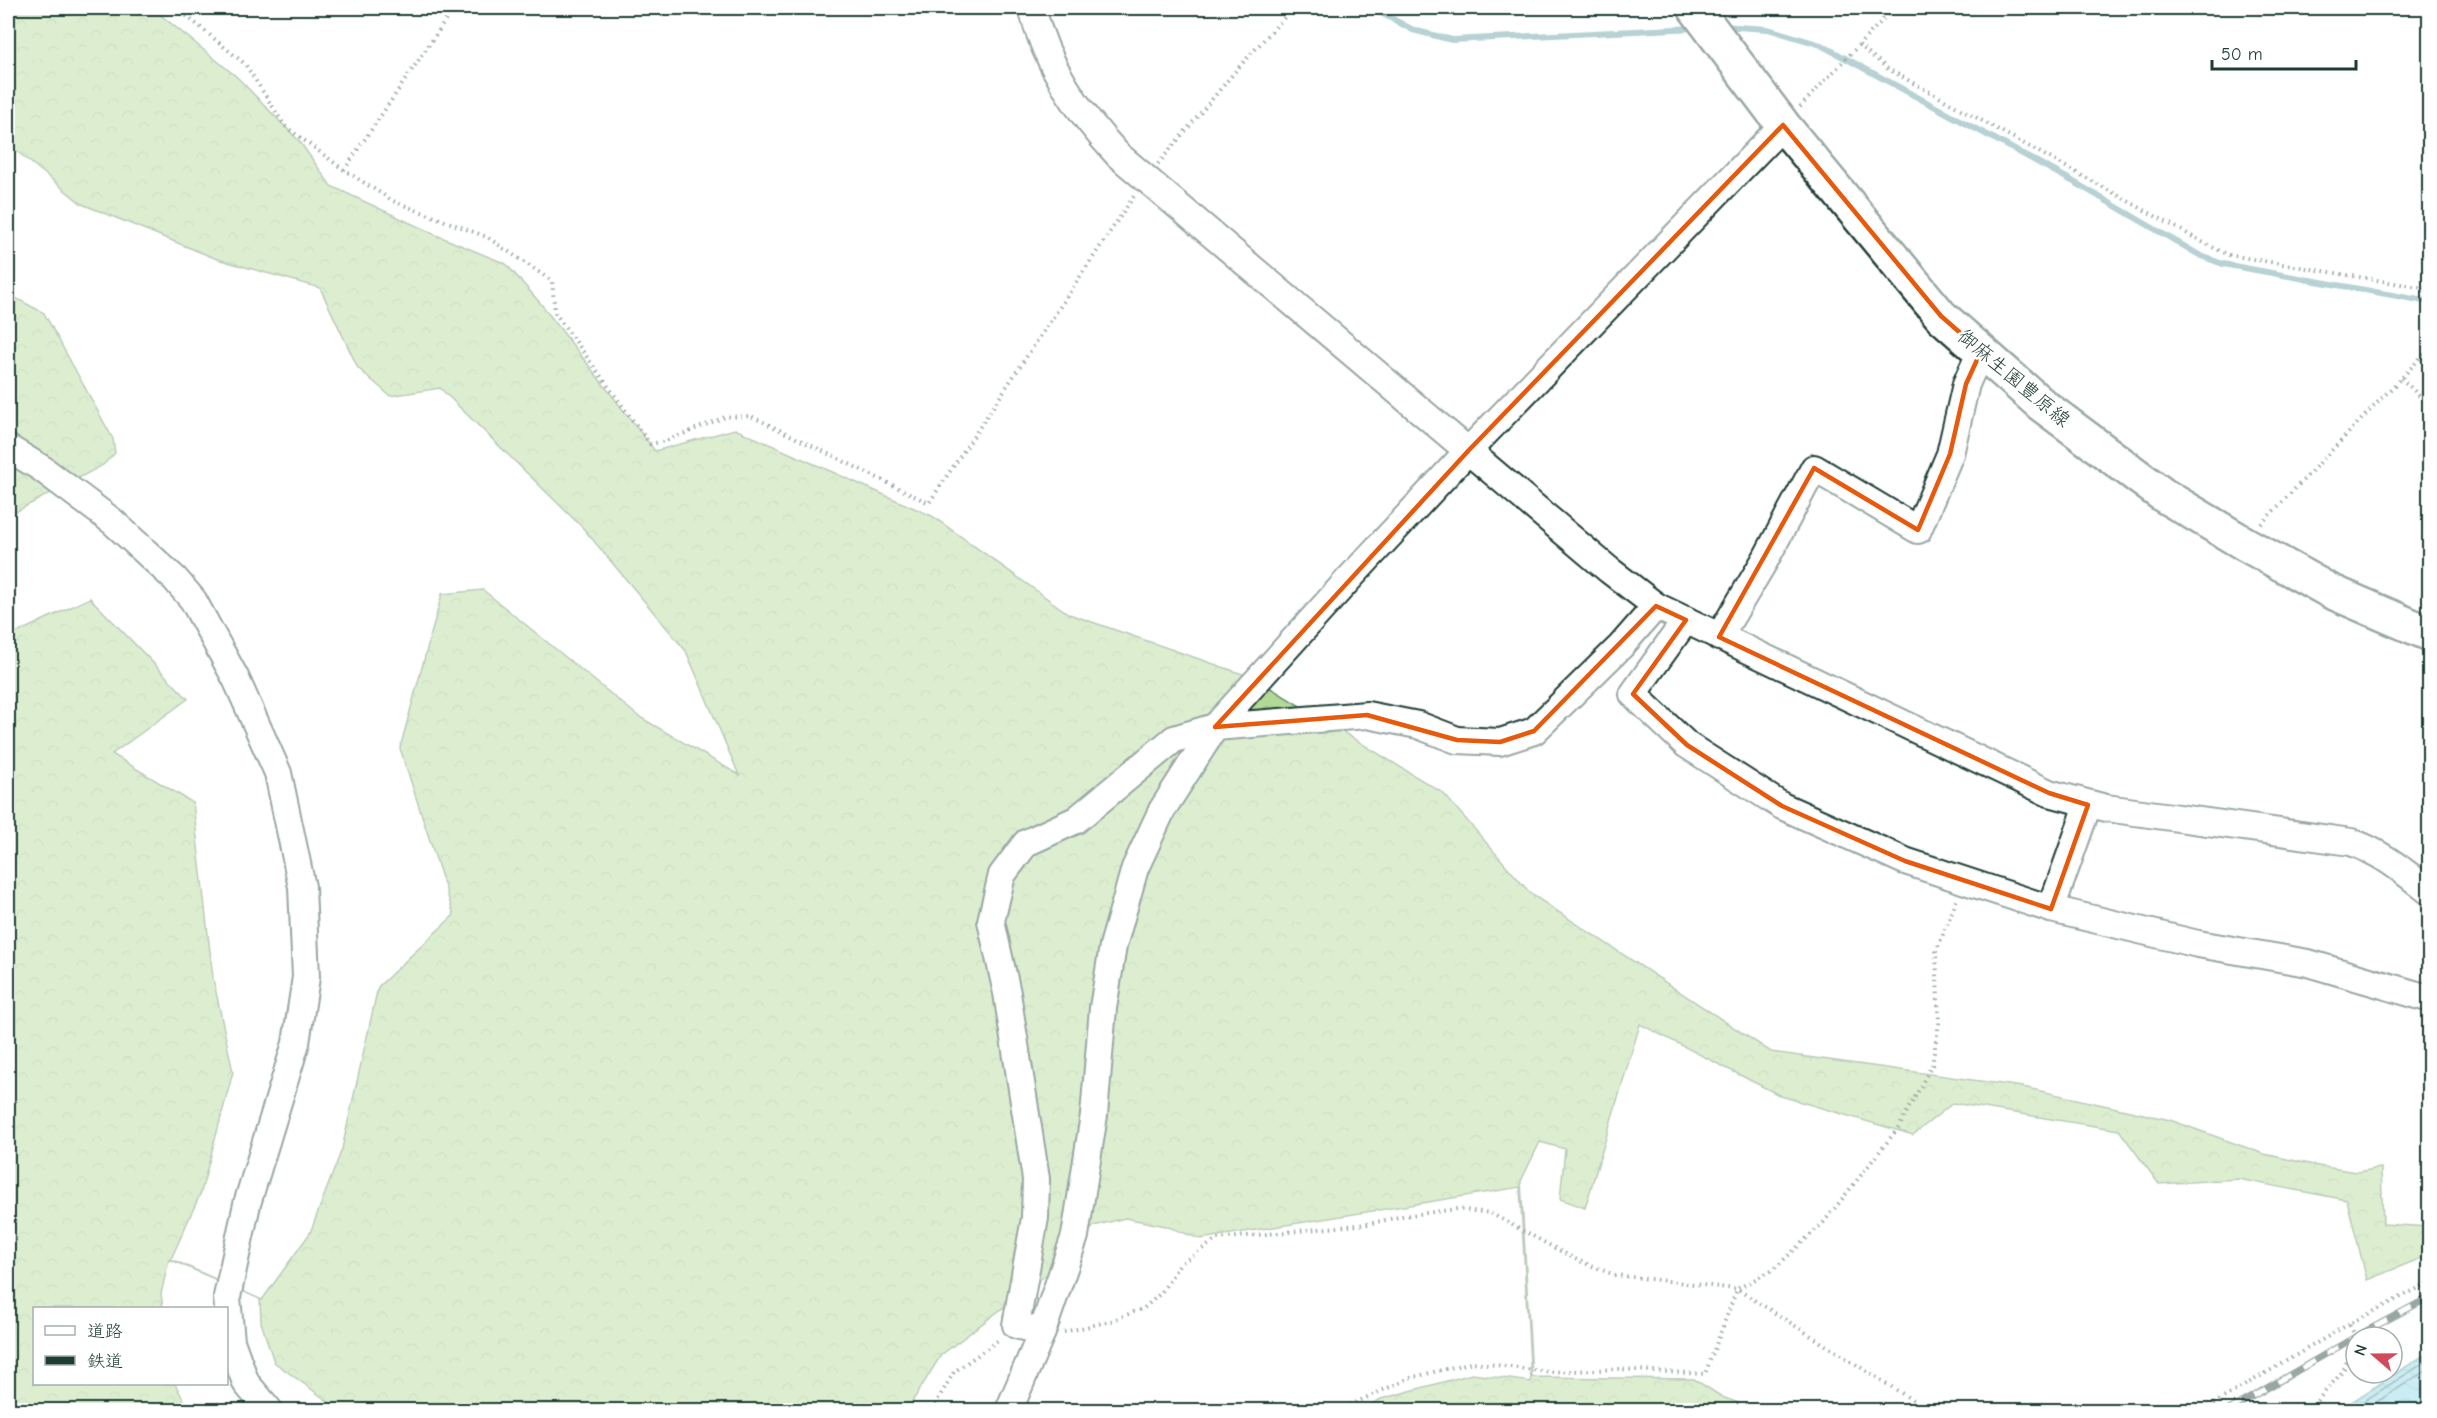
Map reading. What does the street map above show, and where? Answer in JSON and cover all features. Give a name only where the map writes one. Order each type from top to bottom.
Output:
[{"type":"main road","name":"御麻生園豊原線","points":[[1705,21],[1784,125],[1941,316],[2042,405],[2163,495],[2247,545],[2330,591],[2430,634]]},
{"type":"street","points":[[1032,8],[1050,60],[1074,100],[1111,148],[1609,570],[1656,606],[2049,793],[2088,805],[2351,842],[2389,859],[2430,892]]},
{"type":"street","points":[[1009,1410],[1042,1332],[1075,1236],[1094,1115],[1103,1008],[1113,946],[1136,868],[1162,810],[1215,727],[1469,450],[1784,125]]},
{"type":"street","points":[[1719,637],[1765,560],[1814,468],[1918,530],[1950,454],[1966,384],[1981,351]]},
{"type":"street","points":[[8,448],[41,468],[112,521],[169,572],[193,600],[236,679],[278,773],[302,887],[306,977],[296,1043],[247,1204],[227,1297],[228,1307]]},
{"type":"street","points":[[1042,1332],[1016,1325],[1035,1218],[1036,1179],[1007,993],[991,921],[1002,875],[1026,843],[1076,820],[1174,739],[1215,727],[1367,715],[1418,725],[1457,740],[1500,742],[1534,731],[1621,646],[1656,606]]},
{"type":"street","points":[[1686,620],[1633,694],[1687,745],[1782,806],[1905,861],[2051,909],[2198,944],[2308,963],[2424,997],[2430,996]]},
{"type":"street","points":[[2051,909],[2088,805]]},
{"type":"street","points":[[228,1308],[231,1341],[246,1383],[269,1410]]},
{"type":"path","points":[[177,8],[245,64],[285,126],[344,170],[393,201],[487,237],[552,281],[555,313],[650,444],[666,441],[725,417],[751,416],[929,503],[1146,178],[1238,68],[1293,8]]},
{"type":"path","points":[[344,170],[454,8]]},
{"type":"path","points":[[1784,125],[1894,8]]},
{"type":"path","points":[[1857,47],[1888,69],[2229,255],[2430,289]]},
{"type":"path","points":[[2247,545],[2259,525],[2430,348]]},
{"type":"path","points":[[2401,378],[2430,406]]},
{"type":"path","points":[[1339,1410],[1410,1378],[1473,1362],[1549,1372],[1618,1369],[1705,1374],[1737,1288],[1773,1269],[1824,1222],[1899,1127],[1932,1065],[1939,1023],[1936,952],[1964,881]]},
{"type":"path","points":[[1042,1332],[1070,1332],[1111,1321],[1144,1308],[1161,1293],[1179,1265],[1217,1239],[1368,1224],[1403,1216],[1457,1209],[1490,1213],[1577,1260],[1615,1275],[1737,1288],[1928,1410]]},
{"type":"path","points":[[2203,1410],[2349,1324],[2430,1282]]},
{"type":"path","points":[[932,1410],[954,1372],[990,1348],[1016,1325]]},
{"type":"path","points":[[2308,1410],[2344,1368]]},
{"type":"highlighted area","points":[[1783,125],[1941,316],[1981,351],[1966,384],[1950,454],[1918,530],[1814,468],[1719,637],[2049,793],[2088,805],[2051,909],[1905,861],[1782,806],[1687,745],[1633,694],[1686,620],[1656,606],[1534,731],[1500,742],[1457,740],[1367,715],[1215,727],[1469,450]]},
{"type":"green space","points":[[8,8],[152,8],[237,77],[300,142],[331,186],[436,235],[506,264],[541,304],[655,451],[735,429],[932,516],[1069,614],[1254,678],[1443,793],[1531,894],[1771,1052],[2023,1087],[2170,1120],[2264,1154],[2357,1172],[2381,1168],[2383,1224],[2429,1227],[2429,1255],[2367,1280],[2347,1200],[2238,1179],[2159,1184],[2119,1130],[1953,1103],[1913,1135],[1781,1096],[1640,1024],[1585,1208],[1560,1199],[1565,1149],[1540,1142],[1521,1181],[1532,1377],[1694,1379],[1722,1397],[1750,1407],[1752,1410],[1361,1410],[1381,1399],[1472,1374],[1531,1382],[1520,1187],[1200,1239],[1166,1226],[1125,1218],[1094,1226],[1059,1265],[941,1355],[907,1410],[340,1410],[274,1362],[261,1322],[260,1299],[262,1300],[310,1233],[342,1149],[378,987],[454,915],[400,748],[442,594],[483,590],[638,716],[739,775],[686,651],[583,528],[440,388],[390,396],[358,368],[320,288],[217,259],[82,204],[8,144]]},
{"type":"green space","points":[[8,294],[44,313],[113,439],[115,453],[103,465],[8,516]]},
{"type":"green space","points":[[90,598],[188,699],[112,754],[193,803],[213,978],[233,1072],[201,1192],[171,1259],[251,1295],[169,1259],[161,1294],[163,1307],[33,1307],[33,1385],[176,1385],[189,1410],[8,1410],[8,637]]},
{"type":"water","points":[[2429,1352],[2429,1410],[2339,1410],[2378,1385],[2404,1385],[2404,1368]]},
{"type":"waterway","points":[[1372,8],[1413,30],[1452,40],[1696,28]]},
{"type":"waterway","points":[[1721,26],[1768,29],[1821,45],[2074,182],[2201,256],[2223,264],[2430,302]]},
{"type":"railway","points":[[2229,1410],[2430,1297]]}]
